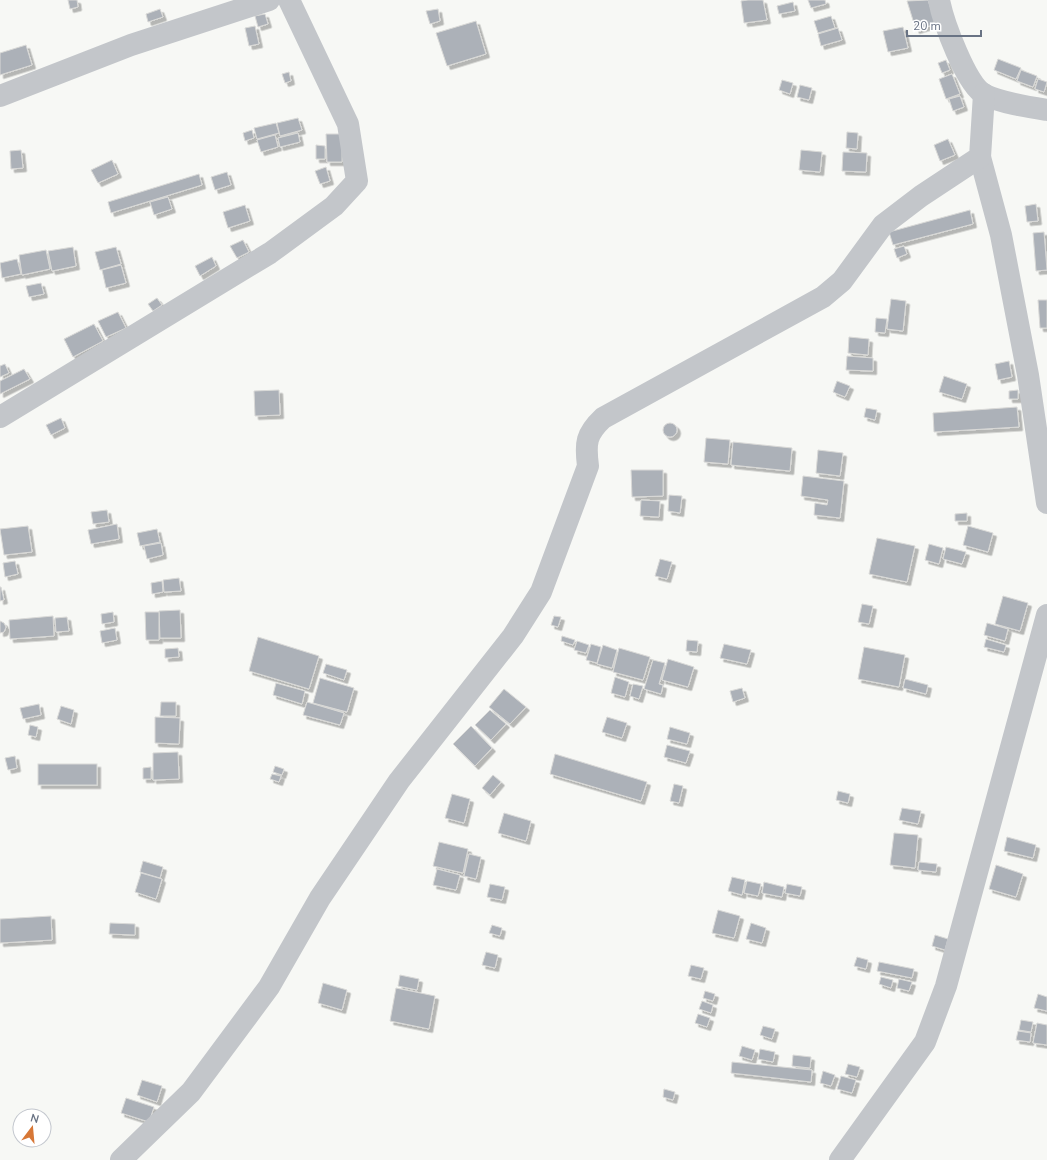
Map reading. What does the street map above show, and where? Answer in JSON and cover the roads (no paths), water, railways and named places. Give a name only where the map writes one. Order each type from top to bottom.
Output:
[{"type":"street","points":[[0,96],[131,45],[269,0]]},
{"type":"street","points":[[0,417],[270,253],[334,206],[357,181],[348,124],[289,0]]},
{"type":"street","points":[[939,0],[964,71],[984,94],[1047,110]]},
{"type":"street","points":[[984,94],[980,157],[1001,235],[1028,374],[1047,503]]},
{"type":"street","points":[[121,1160],[195,1086],[269,986],[320,898],[399,781],[528,614],[542,592],[588,466],[585,449],[592,429],[603,418],[823,297],[842,281],[883,225],[922,196],[980,157]]},
{"type":"street","points":[[840,1160],[925,1042],[946,986],[1047,615]]}]
